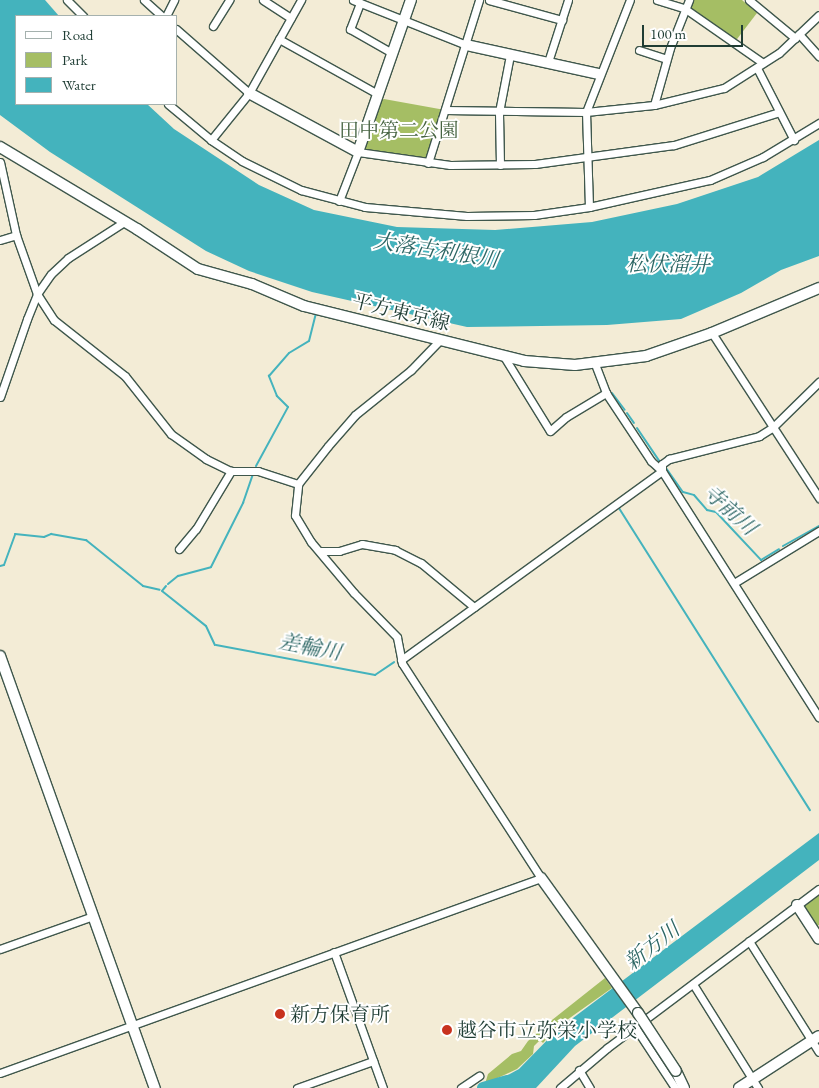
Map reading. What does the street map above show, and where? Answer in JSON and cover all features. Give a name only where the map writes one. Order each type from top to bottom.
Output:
[{"type":"street","points":[[67,0],[82,15]]},
{"type":"street","points":[[144,0],[161,15]]},
{"type":"street","points":[[166,15],[174,0]]},
{"type":"street","points":[[213,26],[229,0]]},
{"type":"street","points":[[262,0],[291,18]]},
{"type":"street","points":[[211,140],[249,93],[301,0]]},
{"type":"street","points":[[339,201],[358,152],[410,0]]},
{"type":"street","points":[[428,163],[480,0]]},
{"type":"street","points":[[489,0],[562,20]]},
{"type":"street","points":[[548,62],[568,0]]},
{"type":"street","points":[[589,207],[586,112],[599,74],[630,0]]},
{"type":"street","points":[[657,0],[684,8],[760,65],[779,112],[794,140]]},
{"type":"street","points":[[654,105],[666,60],[684,8],[689,0]]},
{"type":"street","points":[[748,0],[797,36],[819,56]]},
{"type":"street","points":[[392,53],[350,29],[356,1],[403,22],[466,45],[599,74]]},
{"type":"street","points":[[445,110],[586,112],[654,105],[724,88],[760,65],[797,36],[819,15]]},
{"type":"street","points":[[178,31],[249,93],[358,152],[428,163],[535,164],[674,145],[779,112]]},
{"type":"street","points":[[280,39],[378,94]]},
{"type":"street","points":[[639,50],[666,60]]},
{"type":"street","points":[[500,165],[499,112],[510,55]]},
{"type":"street","points":[[169,105],[211,140],[277,180],[339,201],[393,211],[467,216],[534,215],[589,207],[710,180],[746,166],[794,140],[819,123]]},
{"type":"street","name":"平方東京線","points":[[0,147],[209,274],[252,284],[304,306],[503,355],[550,364],[595,364],[646,356],[712,333],[819,288]]},
{"type":"street","points":[[0,162],[16,235],[37,294],[54,320],[125,376],[171,434],[206,459],[231,471],[258,471],[298,484]]},
{"type":"street","points":[[0,397],[37,294],[68,258],[124,222]]},
{"type":"street","points":[[0,240],[16,235]]},
{"type":"street","points":[[712,333],[819,498]]},
{"type":"street","points":[[440,340],[411,370],[354,415],[298,484],[295,515],[320,551],[354,593],[397,637],[401,660],[541,878],[638,1013],[676,1071],[684,1088]]},
{"type":"street","points":[[503,355],[550,431],[566,417],[606,393]]},
{"type":"street","points":[[595,364],[606,393],[651,461],[662,470],[819,717]]},
{"type":"street","points":[[662,470],[662,464],[669,460],[759,436],[772,428],[819,382]]},
{"type":"street","points":[[401,660],[662,470]]},
{"type":"street","points":[[179,549],[196,529],[231,471]]},
{"type":"street","points":[[734,583],[819,531]]},
{"type":"street","points":[[320,551],[339,551],[362,544],[395,550],[421,563],[474,607]]},
{"type":"street","points":[[0,656],[155,1088]]},
{"type":"street","points":[[0,1073],[541,878]]},
{"type":"street","points":[[560,1088],[579,1070],[819,889]]},
{"type":"street","points":[[797,905],[819,939]]},
{"type":"street","points":[[0,949],[94,916]]},
{"type":"street","points":[[749,941],[815,1039],[819,1052]]},
{"type":"street","points":[[334,952],[383,1088]]},
{"type":"street","points":[[693,984],[755,1084]]},
{"type":"street","points":[[635,1027],[675,1088]]},
{"type":"street","points":[[738,1088],[755,1084],[815,1039]]},
{"type":"street","points":[[297,1088],[373,1061]]},
{"type":"street","points":[[579,1070],[590,1088]]},
{"type":"street","points":[[461,1088],[479,1076]]},
{"type":"green space","points":[[692,0],[742,0],[757,13],[734,43],[686,10]]},
{"type":"green space","name":"田中第二公園","points":[[384,99],[445,110],[428,163],[358,152],[379,101]]},
{"type":"green space","points":[[819,893],[819,925],[817,926],[804,906]]},
{"type":"green space","points":[[605,978],[612,988],[557,1027],[543,1043],[540,1040],[534,1046],[533,1054],[517,1069],[485,1084],[488,1074],[512,1054],[521,1051],[528,1041],[552,1020]]},
{"type":"water","name":"松伏溜井","points":[[0,0],[45,0],[58,15],[15,15],[15,105],[148,105],[174,129],[259,185],[314,210],[397,227],[495,230],[592,222],[677,204],[758,177],[819,140],[819,256],[781,270],[741,293],[681,319],[607,325],[467,327],[312,292],[249,271],[206,251],[50,152],[0,115]]},
{"type":"water","points":[[819,833],[819,860],[575,1046],[536,1088],[491,1088],[491,1084],[519,1069],[557,1030]]},
{"type":"waterway","name":"差輪川","points":[[256,466],[288,407],[277,396],[269,376],[289,353],[309,341],[316,312]]},
{"type":"waterway","name":"寺前川","points":[[612,393],[625,410]]},
{"type":"waterway","name":"寺前川","points":[[627,413],[634,423]]},
{"type":"waterway","name":"寺前川","points":[[637,428],[659,461]]},
{"type":"waterway","name":"寺前川","points":[[666,468],[683,492],[694,495],[707,510],[716,512],[761,560],[779,549]]},
{"type":"waterway","name":"差輪川","points":[[168,584],[178,576],[211,567],[243,503],[253,474]]},
{"type":"waterway","points":[[617,505],[810,810]]},
{"type":"waterway","name":"寺前川","points":[[783,546],[819,526]]},
{"type":"waterway","points":[[0,566],[4,565],[15,534],[44,537],[51,534],[86,540],[143,586],[160,590]]},
{"type":"waterway","name":"差輪川","points":[[166,586],[162,591],[206,626],[215,645]]},
{"type":"waterway","name":"差輪川","points":[[216,645],[375,675],[394,662]]},
{"type":"waterway","points":[[483,1088],[507,1081]]},
{"type":"place","name":"新方保育所","points":[[280,1014]]},
{"type":"place","name":"越谷市立弥栄小学校","points":[[447,1030]]},
{"type":"water label","name":"大落古利根川","points":[[436,250]]},
{"type":"water label","name":"新方川","points":[[652,946]]}]
